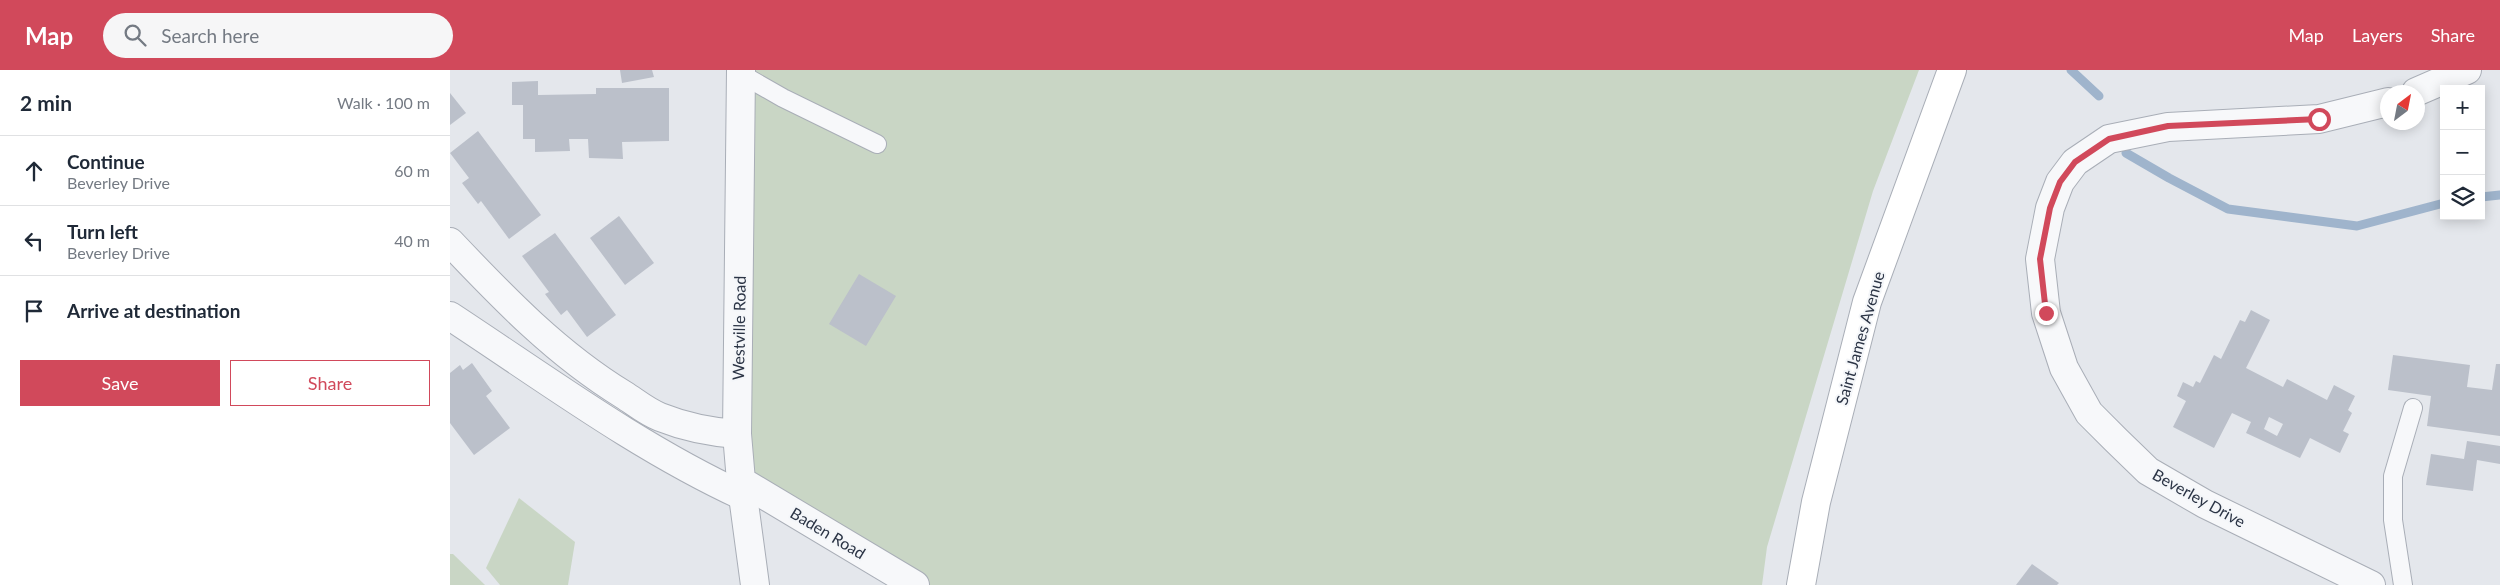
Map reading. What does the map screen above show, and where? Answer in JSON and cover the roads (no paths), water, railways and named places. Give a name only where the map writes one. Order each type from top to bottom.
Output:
[{"type":"main road","name":"Saint James Avenue","points":[[1801,585],[1816,502],[1867,302],[1952,70]]},
{"type":"street","points":[[2425,82],[2467,70]]},
{"type":"street","name":"Westville Road","points":[[741,72],[737,434],[755,585]]},
{"type":"street","name":"Beverley Drive","points":[[2371,585],[2205,504],[2148,471],[2116,440],[2090,413],[2064,368],[2046,313],[2040,259],[2050,208],[2060,182],[2075,162],[2109,139],[2168,126],[2319,119],[2380,104]]},
{"type":"street","points":[[450,242],[516,312],[566,355],[613,389],[658,417],[704,431],[737,434]]},
{"type":"street","name":"Baden Road","points":[[450,316],[651,449],[696,474],[742,488],[916,585]]},
{"type":"lane","points":[[741,72],[783,98],[877,144]]},
{"type":"lane","points":[[2404,585],[2393,520],[2393,476],[2413,408]]},
{"type":"waterway","points":[[2071,70],[2099,96]]},
{"type":"waterway","points":[[2126,153],[2228,209],[2357,226],[2440,204]]},
{"type":"waterway","points":[[2485,197],[2500,195]]}]
